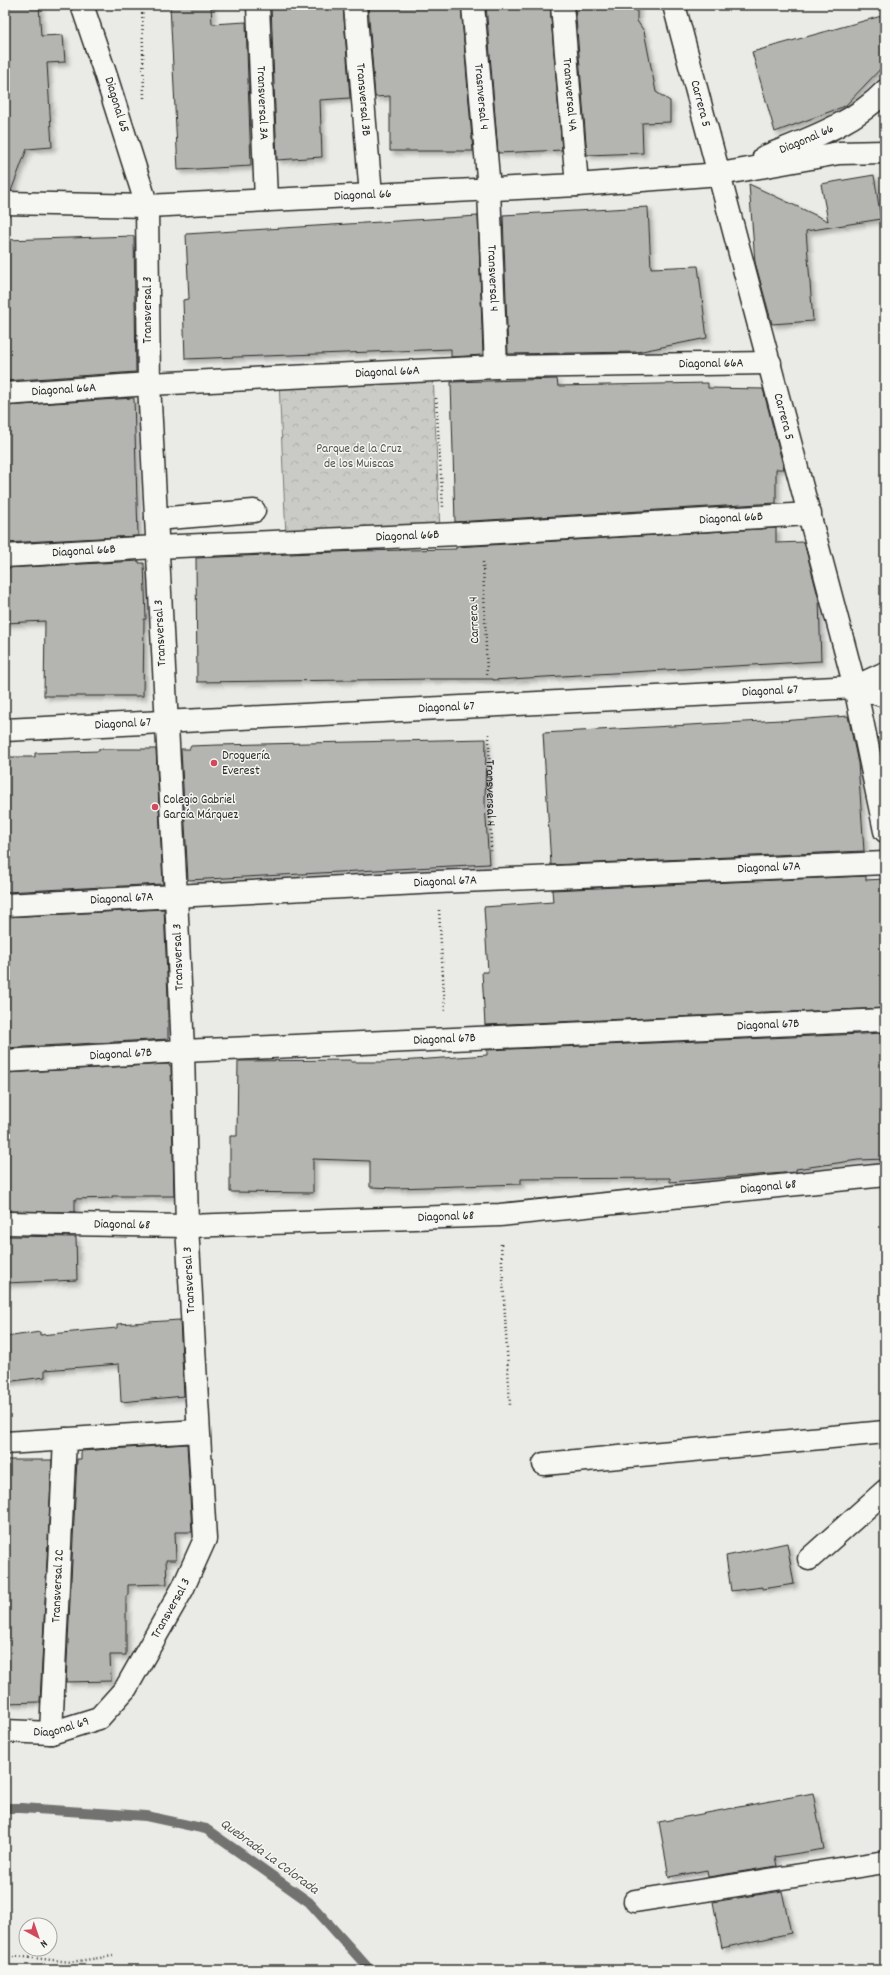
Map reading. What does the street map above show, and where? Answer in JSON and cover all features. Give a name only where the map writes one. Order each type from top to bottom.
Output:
[{"type":"street","name":"Diagonal 65","points":[[82,5],[105,72],[147,206]]},
{"type":"street","name":"Transversal 3A","points":[[258,5],[266,200]]},
{"type":"street","name":"Transversal 3B","points":[[355,5],[371,195]]},
{"type":"street","name":"Trasnversal 4","points":[[473,5],[489,189]]},
{"type":"street","name":"Transversal 4A","points":[[562,5],[577,185]]},
{"type":"street","name":"Carrera 5","points":[[674,5],[855,687],[885,831]]},
{"type":"street","name":"Diagonal 66","points":[[720,174],[817,136],[872,105],[885,91]]},
{"type":"street","name":"Diagonal 66","points":[[5,203],[147,206],[577,185],[720,174],[840,153],[885,152]]},
{"type":"street","name":"Transversal 4","points":[[489,189],[496,367]]},
{"type":"street","name":"Transversal 3","points":[[126,1688],[183,1588],[205,1538],[187,1226],[183,1051],[176,896],[148,384],[147,206]]},
{"type":"street","name":"Diagonal 66A","points":[[5,394],[148,384],[496,367],[770,363]]},
{"type":"street","points":[[156,518],[254,510]]},
{"type":"street","name":"Diagonal 66B","points":[[5,556],[156,547],[444,535],[810,514]]},
{"type":"street","name":"Diagonal 67","points":[[5,730],[855,687],[885,673]]},
{"type":"street","points":[[855,687],[885,696]]},
{"type":"street","name":"Diagonal 67A","points":[[5,905],[438,882],[885,863]]},
{"type":"street","name":"Diagonal 67B","points":[[5,1061],[183,1051],[885,1020]]},
{"type":"street","name":"Diagonal 68","points":[[5,1223],[187,1226],[500,1215],[885,1175]]},
{"type":"street","points":[[5,1443],[198,1431]]},
{"type":"street","points":[[544,1464],[885,1432]]},
{"type":"street","name":"Transversal 2C","points":[[51,1733],[65,1439]]},
{"type":"street","points":[[809,1559],[885,1491]]},
{"type":"street","name":"Diagonal 69","points":[[5,1731],[51,1733],[99,1718],[126,1688]]},
{"type":"street","points":[[635,1901],[885,1862]]},
{"type":"path","points":[[435,370],[444,535]]},
{"type":"path","name":"Carrera 4","points":[[482,533],[488,706]]},
{"type":"path","name":"Transversal 4","points":[[488,706],[492,880]]},
{"type":"path","points":[[438,882],[446,1040]]},
{"type":"path","points":[[500,1215],[510,1405]]},
{"type":"path","points":[[5,1955],[71,1962],[113,1956]]},
{"type":"green space","name":"Parque de la Cruz de los Muiscas","points":[[433,373],[440,531],[286,537],[279,381]]},
{"type":"building","points":[[5,5],[39,5],[41,36],[63,35],[65,62],[47,63],[52,147],[27,149],[11,191],[5,191]]},
{"type":"building","points":[[170,5],[211,5],[212,24],[246,22],[251,166],[178,170]]},
{"type":"building","points":[[271,5],[343,5],[350,98],[320,100],[322,157],[277,160]]},
{"type":"building","points":[[368,5],[461,5],[473,151],[390,151],[390,96],[375,97]]},
{"type":"building","points":[[486,5],[550,5],[562,150],[498,153]]},
{"type":"building","points":[[575,5],[637,5],[637,21],[644,31],[656,92],[670,101],[670,122],[642,123],[643,153],[587,155]]},
{"type":"building","points":[[885,15],[885,64],[845,106],[775,132],[752,52]]},
{"type":"building","points":[[874,175],[881,219],[806,231],[813,321],[772,324],[755,262],[749,184],[828,221],[821,184]]},
{"type":"building","points":[[648,207],[651,268],[698,266],[707,338],[637,352],[508,354],[503,215]]},
{"type":"building","points":[[478,216],[483,355],[451,357],[451,349],[185,359],[183,300],[189,299],[186,234]]},
{"type":"building","points":[[134,236],[136,372],[5,381],[5,240]]},
{"type":"building","points":[[557,379],[558,386],[708,383],[708,388],[763,389],[784,469],[776,469],[776,503],[455,522],[451,382]]},
{"type":"building","points":[[134,398],[138,536],[5,543],[5,406]]},
{"type":"building","points":[[776,528],[776,543],[804,542],[819,600],[821,661],[493,680],[431,679],[197,682],[196,558],[360,551],[456,549],[456,547]]},
{"type":"building","points":[[139,561],[139,563],[144,563],[146,619],[144,619],[143,696],[44,696],[45,621],[5,623],[5,568]]},
{"type":"building","points":[[848,716],[858,763],[864,851],[551,865],[543,733],[781,721]]},
{"type":"building","points":[[486,739],[485,804],[489,864],[188,880],[181,749],[190,749],[190,746],[218,745]]},
{"type":"building","points":[[99,749],[156,749],[163,884],[5,892],[5,757],[35,757],[35,753],[99,751]]},
{"type":"building","points":[[866,876],[866,880],[885,879],[885,1008],[485,1025],[482,972],[488,972],[484,907],[553,902],[552,890]]},
{"type":"building","points":[[164,909],[168,998],[168,1039],[5,1048],[5,917]]},
{"type":"building","points":[[885,1033],[885,1159],[858,1160],[796,1169],[796,1172],[670,1182],[670,1178],[521,1179],[521,1184],[397,1188],[370,1187],[370,1161],[313,1159],[313,1193],[230,1192],[230,1136],[237,1136],[238,1061],[351,1060],[351,1062],[385,1062],[487,1055],[487,1050]]},
{"type":"building","points":[[167,1064],[171,1066],[174,1196],[112,1196],[112,1198],[75,1199],[75,1212],[5,1211],[5,1073]]},
{"type":"building","points":[[5,1236],[76,1237],[77,1280],[5,1283]]},
{"type":"building","points":[[180,1320],[184,1396],[121,1402],[119,1364],[45,1370],[45,1377],[5,1382],[5,1337],[40,1332],[40,1335],[117,1328],[117,1324]]},
{"type":"building","points":[[187,1444],[192,1532],[175,1532],[176,1560],[166,1560],[167,1584],[128,1585],[128,1595],[126,1596],[126,1655],[110,1655],[111,1681],[66,1682],[77,1459],[81,1459],[81,1451]]},
{"type":"building","points":[[5,1460],[52,1460],[40,1702],[5,1703]]},
{"type":"building","points":[[787,1543],[794,1584],[763,1589],[763,1587],[731,1591],[726,1556]]},
{"type":"building","points":[[813,1793],[824,1849],[775,1857],[777,1866],[708,1877],[707,1870],[669,1877],[659,1822]]},
{"type":"building","points":[[782,1891],[791,1933],[722,1948],[713,1902]]},
{"type":"waterway","name":"Quebrada La Colorada","points":[[5,1808],[146,1816],[206,1829],[309,1902],[370,1970]]},
{"type":"place","name":"Droguería Everest","points":[[214,763]]},
{"type":"place","name":"Colegio Gabriel García Márquez","points":[[155,807]]}]
